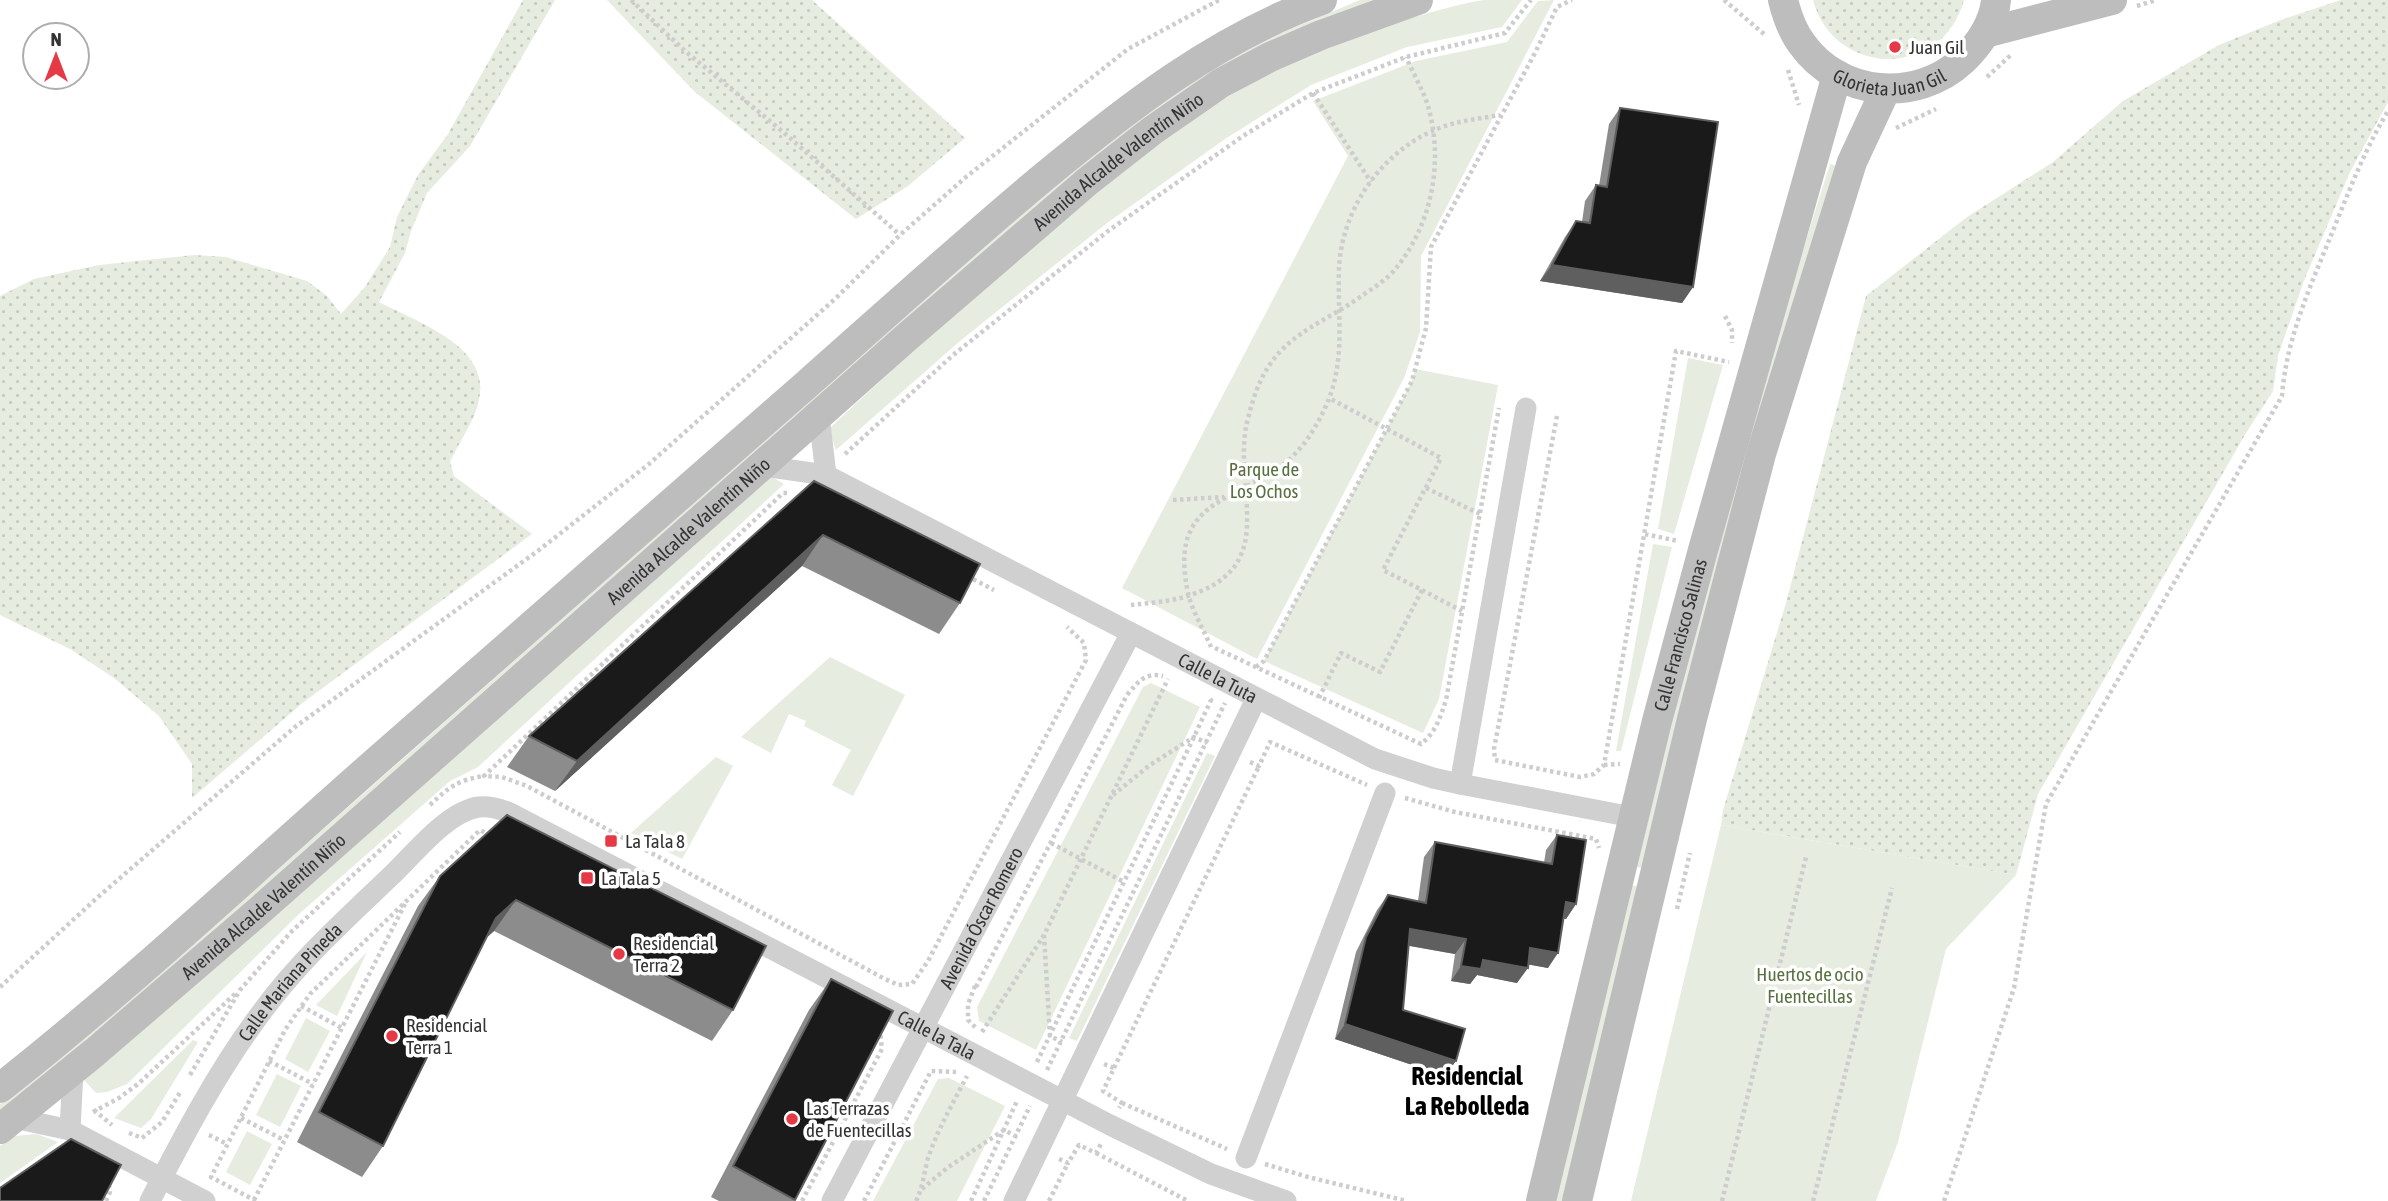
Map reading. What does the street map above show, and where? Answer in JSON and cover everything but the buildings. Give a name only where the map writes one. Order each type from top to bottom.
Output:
[{"type":"main road","name":"Avenida Alcalde Valentín Niño","points":[[0,1088],[177,940],[482,667],[805,386],[960,247],[1107,125],[1147,94],[1205,57],[1292,11],[1322,0]]},
{"type":"main road","name":"Avenida Alcalde Valentín Niño","points":[[7,1124],[73,1071],[270,901],[1057,207],[1153,130],[1222,83],[1270,57],[1321,35],[1418,0]]},
{"type":"main road","name":"Glorieta Juan Gil","points":[[1783,0],[1790,23],[1801,44],[1817,62],[1860,85],[1886,89],[1910,88],[1933,81],[1954,69],[1985,33],[1996,0]]},
{"type":"main road","points":[[1985,33],[2112,0]]},
{"type":"main road","name":"Calle Francisco Salinas","points":[[1541,1201],[1632,817],[1703,550],[1837,75]]},
{"type":"main road","name":"Calle Francisco Salinas","points":[[1577,1201],[1692,719],[1761,454],[1852,162],[1886,89]]},
{"type":"street","points":[[1460,784],[1526,408]]},
{"type":"street","points":[[819,415],[826,475]]},
{"type":"street","name":"Calle la Tuta","points":[[762,466],[826,475],[1375,758],[1433,778],[1632,817]]},
{"type":"street","name":"Avenida Óscar Romero","points":[[832,1201],[1131,633]]},
{"type":"street","points":[[1014,1201],[1256,699]]},
{"type":"street","points":[[1246,1158],[1385,793]]},
{"type":"street","name":"Calle la Tala","points":[[480,807],[510,813],[1062,1100],[1211,1174],[1286,1201]]},
{"type":"street","name":"Calle Mariana Pineda","points":[[150,1201],[190,1125],[231,1056],[264,1008],[337,928],[454,816],[480,807]]},
{"type":"street","points":[[70,1130],[73,1071]]},
{"type":"street","points":[[7,1124],[70,1130],[205,1201]]},
{"type":"path","points":[[631,0],[685,51],[782,131],[900,235]]},
{"type":"path","points":[[0,987],[98,897],[295,727],[539,550],[649,464],[835,299],[900,235],[966,177],[1128,50],[1219,0]]},
{"type":"path","points":[[843,456],[952,356],[1108,231],[1242,136],[1313,93],[1406,57],[1505,33],[1531,0]]},
{"type":"path","points":[[1254,667],[1264,661],[1412,381],[1426,328],[1431,247],[1557,7],[1572,0]]},
{"type":"path","points":[[1724,0],[1760,28],[1766,38]]},
{"type":"path","points":[[1982,81],[2019,48]]},
{"type":"path","points":[[1131,605],[1189,595],[1206,588],[1233,569],[1242,553],[1248,533],[1246,428],[1260,381],[1280,350],[1312,325],[1358,299],[1396,269],[1416,238],[1427,214],[1432,183],[1433,132],[1428,105],[1406,57]]},
{"type":"path","points":[[1787,66],[1799,102],[1799,114]]},
{"type":"path","points":[[1313,93],[1371,182]]},
{"type":"path","points":[[1886,134],[1938,108]]},
{"type":"path","points":[[1944,1201],[2014,988],[2046,804],[2282,396],[2284,367],[2312,282],[2357,172],[2388,111]]},
{"type":"path","points":[[1499,408],[1446,700],[1437,727],[1420,744],[1211,647],[1189,595],[1184,564],[1187,537],[1202,513],[1224,497],[1273,472],[1302,447],[1321,418],[1340,361],[1339,267],[1343,240],[1354,208],[1386,161],[1404,147],[1448,125],[1501,115]]},
{"type":"path","points":[[1557,416],[1494,749],[1495,760],[1580,777],[1594,774],[1604,765],[1676,351],[1729,362]]},
{"type":"path","points":[[1329,398],[1441,458],[1384,570],[1462,611]]},
{"type":"path","points":[[1426,488],[1480,514]]},
{"type":"path","points":[[795,491],[783,493],[484,776],[502,777],[527,786],[898,985],[912,984],[928,961],[1086,660],[1084,643],[1065,626]]},
{"type":"path","points":[[1172,500],[1224,497]]},
{"type":"path","points":[[1644,534],[1678,541]]},
{"type":"path","points":[[967,576],[1004,595]]},
{"type":"path","points":[[1319,698],[1341,653],[1380,672],[1422,590]]},
{"type":"path","points":[[982,1032],[1044,935],[1168,678],[1153,674],[1140,679],[1127,695],[976,987],[968,1004],[968,1020],[982,1032],[993,1038]]},
{"type":"path","points":[[984,1201],[1233,687]]},
{"type":"path","points":[[1050,1036],[1211,700]]},
{"type":"path","points":[[1114,1069],[1259,766]]},
{"type":"path","points":[[407,900],[255,1200],[211,1177],[269,1061],[310,994],[407,900],[480,830],[492,836]]},
{"type":"path","points":[[1051,843],[1124,882]]},
{"type":"path","points":[[1676,911],[1692,844]]},
{"type":"path","points":[[1722,1201],[1806,857]]},
{"type":"path","points":[[1813,1201],[1892,888]]},
{"type":"path","points":[[928,961],[976,987]]},
{"type":"path","points":[[94,1110],[119,1098],[138,1084],[240,990]]},
{"type":"path","points":[[301,1006],[342,1028]]},
{"type":"path","points":[[802,1201],[882,1049],[880,1032],[870,1027]]},
{"type":"path","points":[[1026,1056],[1037,1062]]},
{"type":"path","points":[[269,1061],[313,1084]]},
{"type":"path","points":[[864,1201],[931,1071],[951,1070],[967,1076],[944,1119],[928,1159],[922,1189],[916,1201]]},
{"type":"path","points":[[971,1201],[1017,1102]]},
{"type":"path","points":[[1122,1103],[1246,1158],[1308,1177],[1407,1201]]},
{"type":"path","points":[[241,1118],[284,1140]]},
{"type":"path","points":[[1096,1153],[1188,1201]]},
{"type":"path","points":[[1049,1201],[1068,1163]]},
{"type":"path","points":[[104,1179],[109,1184],[110,1192],[106,1201]]},
{"type":"green space","points":[[523,0],[555,0],[470,146],[427,193],[405,253],[379,302],[444,336],[459,347],[471,361],[479,376],[479,402],[450,462],[454,476],[532,534],[305,701],[192,798],[192,764],[159,716],[114,678],[70,649],[0,615],[0,296],[34,279],[99,265],[194,255],[226,257],[307,281],[327,296],[341,314],[365,287],[390,247],[397,217],[418,175],[448,134]]},
{"type":"green space","points":[[607,0],[812,0],[965,138],[908,186],[856,219],[695,92]]},
{"type":"green space","points":[[1360,0],[1378,0],[1246,57],[0,1112],[0,1104],[263,882],[1027,209],[1157,103],[1248,47]]},
{"type":"green space","points":[[1484,0],[1522,0],[1502,27],[1407,47],[1311,85],[1225,139],[1107,223],[960,341],[836,450],[829,429],[849,410],[1056,226],[1120,173],[1186,124],[1255,81],[1316,51],[1400,21]]},
{"type":"green space","name":"Parque de Los Ochos","points":[[1554,0],[1421,256],[1420,332],[1404,378],[1257,659],[1122,588],[1348,156],[1313,101],[1416,61],[1507,42],[1538,1]]},
{"type":"green space","points":[[1813,0],[1964,0],[1952,26],[1934,44],[1913,55],[1888,59],[1864,55],[1842,44],[1825,26]]},
{"type":"green space","points":[[2341,0],[2388,0],[2388,102],[2350,172],[2303,283],[2278,356],[2273,391],[2246,433],[2038,794],[2016,875],[1721,825],[1723,810],[1786,603],[1866,296],[1967,217],[2053,162],[2123,101],[2219,45]]},
{"type":"green space","points":[[1830,164],[1837,166],[1642,868],[1637,867],[1726,513]]},
{"type":"green space","points":[[1688,358],[1723,365],[1674,534],[1658,529]]},
{"type":"green space","points":[[1415,369],[1498,385],[1439,699],[1423,733],[1264,661],[1412,381]]},
{"type":"green space","points":[[769,475],[784,484],[478,767],[450,781],[299,914],[127,1084],[107,1092],[96,1093],[84,1080]]},
{"type":"green space","points":[[1653,544],[1672,547],[1621,751],[1616,751]]},
{"type":"green space","points":[[830,657],[905,695],[853,796],[832,785],[851,750],[804,726],[806,721],[789,714],[771,753],[741,737]]},
{"type":"green space","points":[[1151,683],[1200,707],[1036,1050],[979,1021],[977,1007],[1143,687]]},
{"type":"green space","points":[[1207,753],[1215,756],[1077,1041],[1069,1038]]},
{"type":"green space","points":[[716,757],[733,766],[682,859],[631,833]]},
{"type":"green space","name":"Huertos de ocio Fuentecillas","points":[[1721,825],[2016,875],[1946,949],[1898,1142],[1876,1201],[1631,1201]]},
{"type":"green space","points":[[1631,885],[1639,887],[1562,1201],[1554,1201]]},
{"type":"green space","points":[[367,952],[337,1016],[316,1005]]},
{"type":"green space","points":[[306,1018],[330,1031],[308,1072],[285,1059]]},
{"type":"green space","points":[[193,1040],[198,1042],[151,1119],[141,1128],[114,1118]]},
{"type":"green space","points":[[277,1074],[301,1086],[280,1127],[256,1115]]},
{"type":"green space","points":[[949,1078],[1005,1106],[957,1201],[873,1201],[938,1079]]},
{"type":"green space","points":[[247,1131],[272,1144],[250,1185],[226,1172]]},
{"type":"green space","points":[[37,1134],[58,1142],[0,1183],[0,1146],[14,1136]]},
{"type":"place","name":"Juan Gil","points":[[1895,47]]},
{"type":"place","name":"La Tala 8","points":[[611,841]]},
{"type":"place","name":"La Tala 5","points":[[587,878]]},
{"type":"place","name":"Residencial Terra 2","points":[[619,954]]},
{"type":"place","name":"Residencial Terra 1","points":[[392,1036]]},
{"type":"place","name":"Las Terrazas de Fuentecillas","points":[[792,1119]]},
{"type":"district","name":"Residencial La Rebolleda","points":[[1467,1091]]}]
